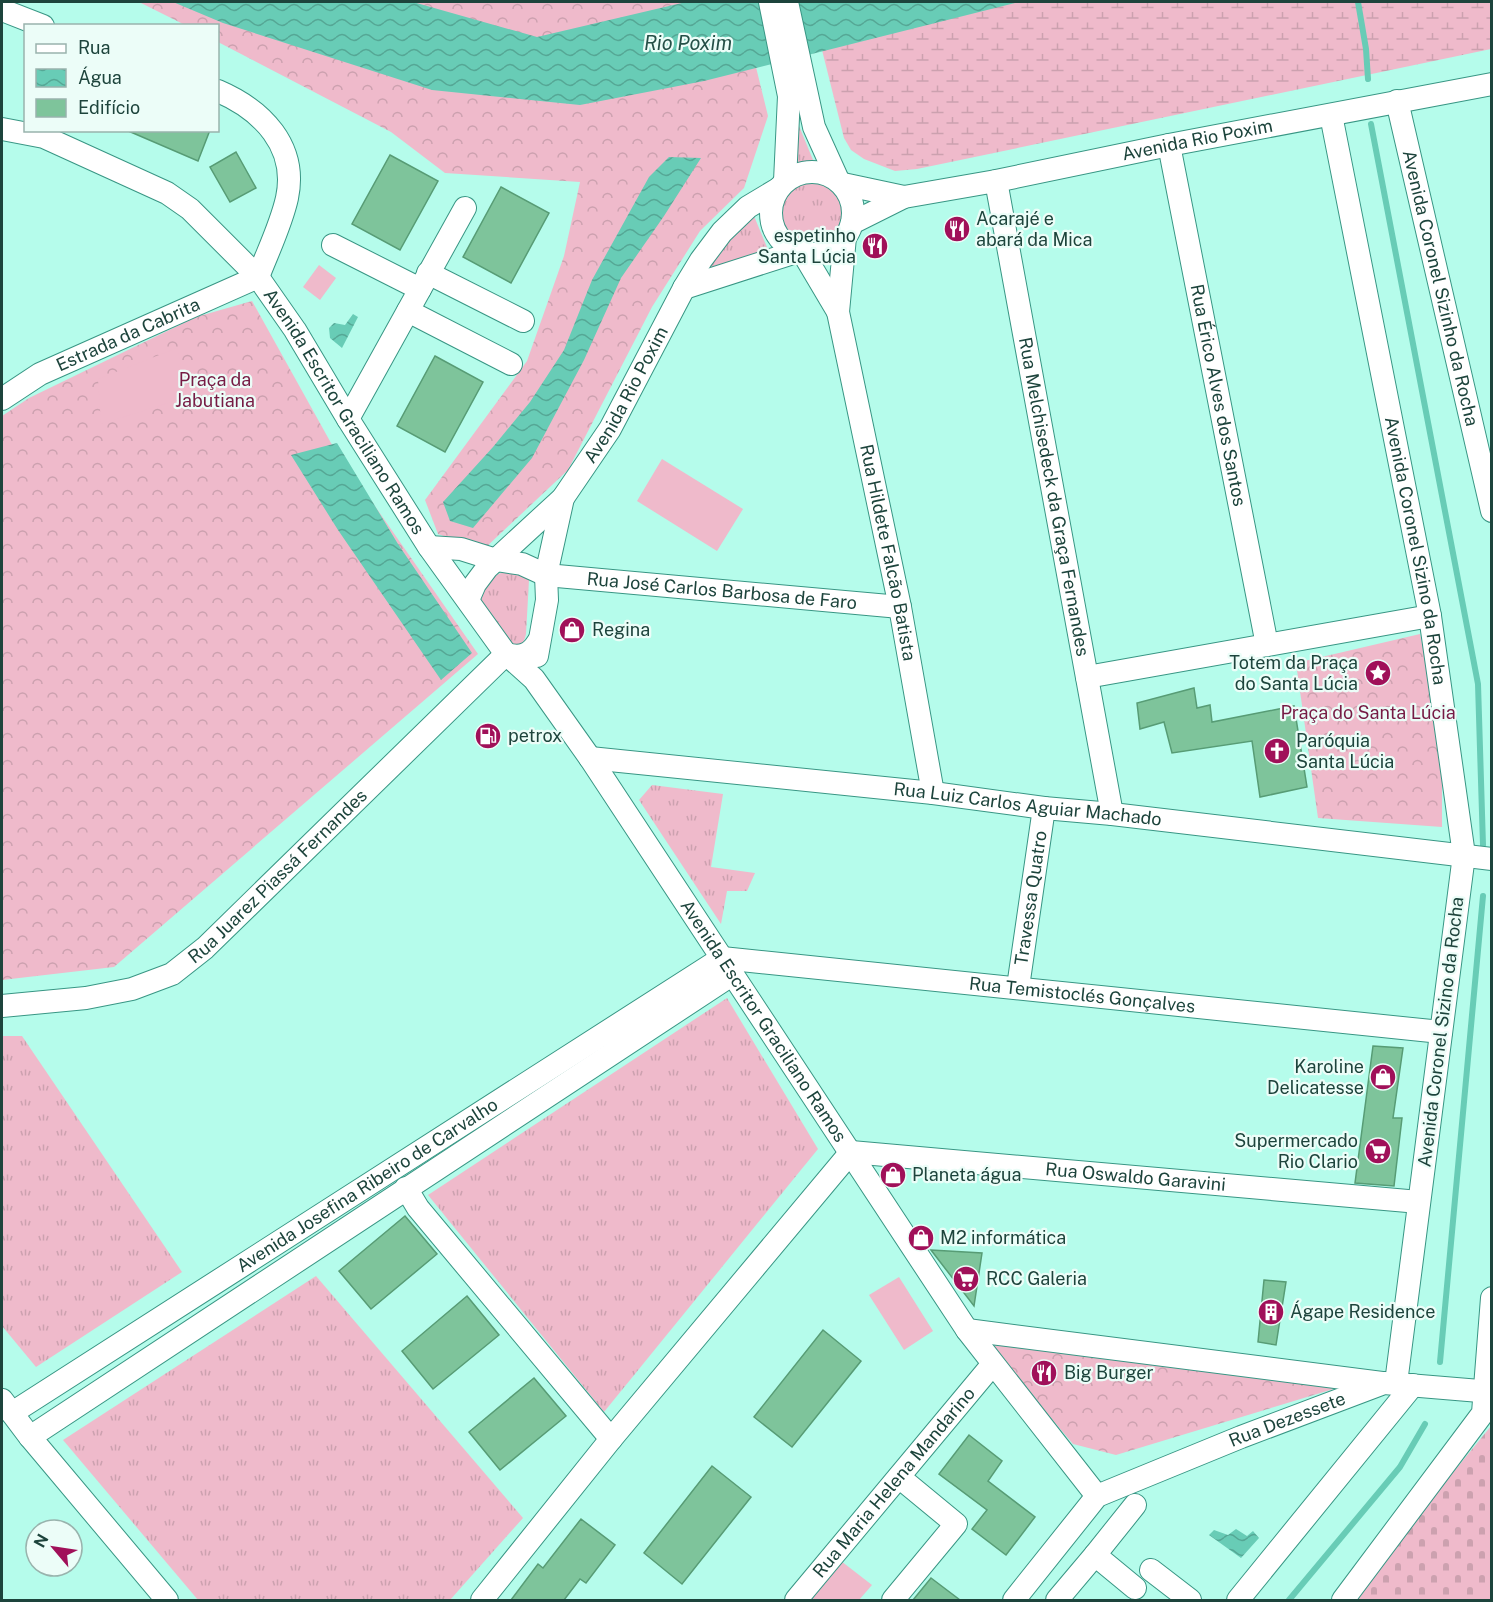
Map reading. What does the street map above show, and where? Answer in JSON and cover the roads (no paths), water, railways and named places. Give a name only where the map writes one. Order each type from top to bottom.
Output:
[{"type":"street","points":[[770,2],[797,95],[850,196],[853,209],[848,230],[837,246],[826,251],[815,254],[800,252],[786,245],[777,236],[770,212],[772,200],[781,185],[795,174],[817,171],[841,182]]},
{"type":"street","points":[[781,185],[797,95],[787,2]]},
{"type":"street","points":[[2,10],[38,24]]},
{"type":"street","name":"Avenida Rio Poxim","points":[[848,230],[904,197],[1491,84]]},
{"type":"street","points":[[219,92],[261,116],[286,155],[290,174],[287,197],[280,220],[258,277]]},
{"type":"street","name":"Avenida Coronel Sizinho da Rocha","points":[[1397,101],[1491,511]]},
{"type":"street","name":"Avenida Coronel Sizino da Rocha","points":[[1331,115],[1430,616],[1464,855],[1398,1384]]},
{"type":"street","name":"Avenida Escritor Graciliano Ramos","points":[[2,129],[44,137],[167,193],[190,209],[258,277],[295,330],[429,547],[506,654],[534,679],[590,758],[966,1330],[1097,1496]]},
{"type":"street","name":"Rua Érico Alves dos Santos","points":[[1169,145],[1268,645]]},
{"type":"street","name":"Rua Melchisedeck da Graça Fernandes","points":[[996,181],[1112,814]]},
{"type":"street","name":"Avenida Rio Poxim","points":[[841,182],[904,197]]},
{"type":"street","name":"Avenida Rio Poxim","points":[[468,600],[475,584],[496,560],[563,498],[610,429],[684,288],[722,232],[748,207],[781,185]]},
{"type":"street","points":[[348,419],[465,208]]},
{"type":"street","name":"Rua Hildete Falcão Batista","points":[[848,230],[838,312],[900,607],[933,793]]},
{"type":"street","points":[[333,245],[523,321]]},
{"type":"street","points":[[684,288],[800,252]]},
{"type":"street","name":"Rua Hildete Falcão Batista","points":[[800,252],[838,312]]},
{"type":"street","name":"Estrada da Cabrita","points":[[2,399],[40,374],[258,277]]},
{"type":"street","points":[[408,310],[511,364]]},
{"type":"street","name":"Avenida Rio Poxim","points":[[534,679],[538,642],[547,600],[546,575],[563,498]]},
{"type":"street","name":"Avenida Escritor Graciliano Ramos","points":[[429,547],[461,549],[496,560]]},
{"type":"street","points":[[496,560],[522,564],[546,575]]},
{"type":"street","name":"Rua José Carlos Barbosa de Faro","points":[[546,575],[900,607]]},
{"type":"street","points":[[1087,677],[1430,616]]},
{"type":"street","points":[[506,654],[525,655],[533,650],[538,642]]},
{"type":"street","name":"Rua Juarez Piassá Fernandes","points":[[2,1006],[86,998],[132,989],[172,974],[205,948],[506,654]]},
{"type":"street","name":"Rua Luiz Carlos Aguiar Machado","points":[[590,758],[933,793],[1491,860]]},
{"type":"street","name":"Travessa Quatro","points":[[1018,987],[1044,808]]},
{"type":"street","name":"Rua Temistoclés Gonçalves","points":[[727,966],[1018,987],[1442,1032]]},
{"type":"street","name":"Avenida Josefina Ribeiro de Carvalho","points":[[30,1437],[406,1188],[727,966]]},
{"type":"street","name":"Avenida Josefina Ribeiro de Carvalho","points":[[7,1406],[727,966]]},
{"type":"street","points":[[482,1600],[604,1431],[851,1152]]},
{"type":"street","name":"Rua Oswaldo Garavini","points":[[851,1152],[1419,1202]]},
{"type":"street","points":[[406,1188],[418,1208],[604,1431]]},
{"type":"street","points":[[1343,1600],[1483,1413],[1488,1391],[1491,1298]]},
{"type":"street","points":[[966,1330],[1398,1384],[1238,1600]]},
{"type":"street","name":"Rua Maria Helena Mandarino","points":[[796,1600],[905,1482],[992,1365]]},
{"type":"street","name":"Rua Dezessete","points":[[1097,1496],[1220,1445],[1398,1384],[1488,1391]]},
{"type":"street","points":[[7,1406],[30,1437],[167,1600]]},
{"type":"street","points":[[893,1600],[956,1524],[905,1482]]},
{"type":"street","points":[[1014,1600],[1097,1496]]},
{"type":"street","points":[[1057,1600],[1135,1506]]},
{"type":"street","points":[[1095,1556],[1135,1588]]},
{"type":"street","points":[[1151,1570],[1190,1600]]},
{"type":"water","name":"Rio Poxim","points":[[173,2],[413,2],[537,37],[686,2],[1019,2],[704,81],[580,105],[432,90],[223,23]]},
{"type":"water","points":[[669,157],[701,158],[621,278],[584,360],[532,458],[473,528],[450,521],[443,502],[530,402],[564,350],[592,280],[649,177]]},
{"type":"water","points":[[353,314],[358,317],[342,348],[330,338],[329,328],[334,323],[345,325]]},
{"type":"water","points":[[337,443],[398,544],[472,653],[441,680],[338,530],[291,455]]},
{"type":"water","points":[[1236,1529],[1247,1536],[1253,1531],[1259,1538],[1241,1558],[1209,1535],[1214,1530],[1228,1535]]},
{"type":"waterway","points":[[1358,2],[1366,49],[1368,79]]},
{"type":"waterway","points":[[1371,124],[1478,684],[1483,845]]},
{"type":"waterway","points":[[1440,1362],[1483,896]]},
{"type":"waterway","points":[[1289,1600],[1400,1467],[1425,1424]]},
{"type":"place","name":"Acarajé e abará da Mica","points":[[957,229]]},
{"type":"place","name":"espetinho Santa Lúcia","points":[[875,246]]},
{"type":"place","name":"Regina","points":[[572,630]]},
{"type":"place","name":"Totem da Praça do Santa Lúcia","points":[[1378,673]]},
{"type":"place","name":"petrox","points":[[488,736]]},
{"type":"place","name":"Paróquia Santa Lúcia","points":[[1277,751]]},
{"type":"place","name":"Karoline Delicatesse","points":[[1383,1077]]},
{"type":"place","name":"Supermercado Rio Clario","points":[[1378,1151]]},
{"type":"place","name":"Planeta água","points":[[893,1175]]},
{"type":"place","name":"M2 informática","points":[[921,1238]]},
{"type":"place","name":"RCC Galeria","points":[[966,1279]]},
{"type":"place","name":"Ágape Residence","points":[[1271,1312]]},
{"type":"place","name":"Big Burger","points":[[1044,1373]]},
{"type":"park label","name":"Praça da Jabutiana","points":[[215,390]]},
{"type":"park label","name":"Praça do Santa Lúcia","points":[[1368,713]]}]
